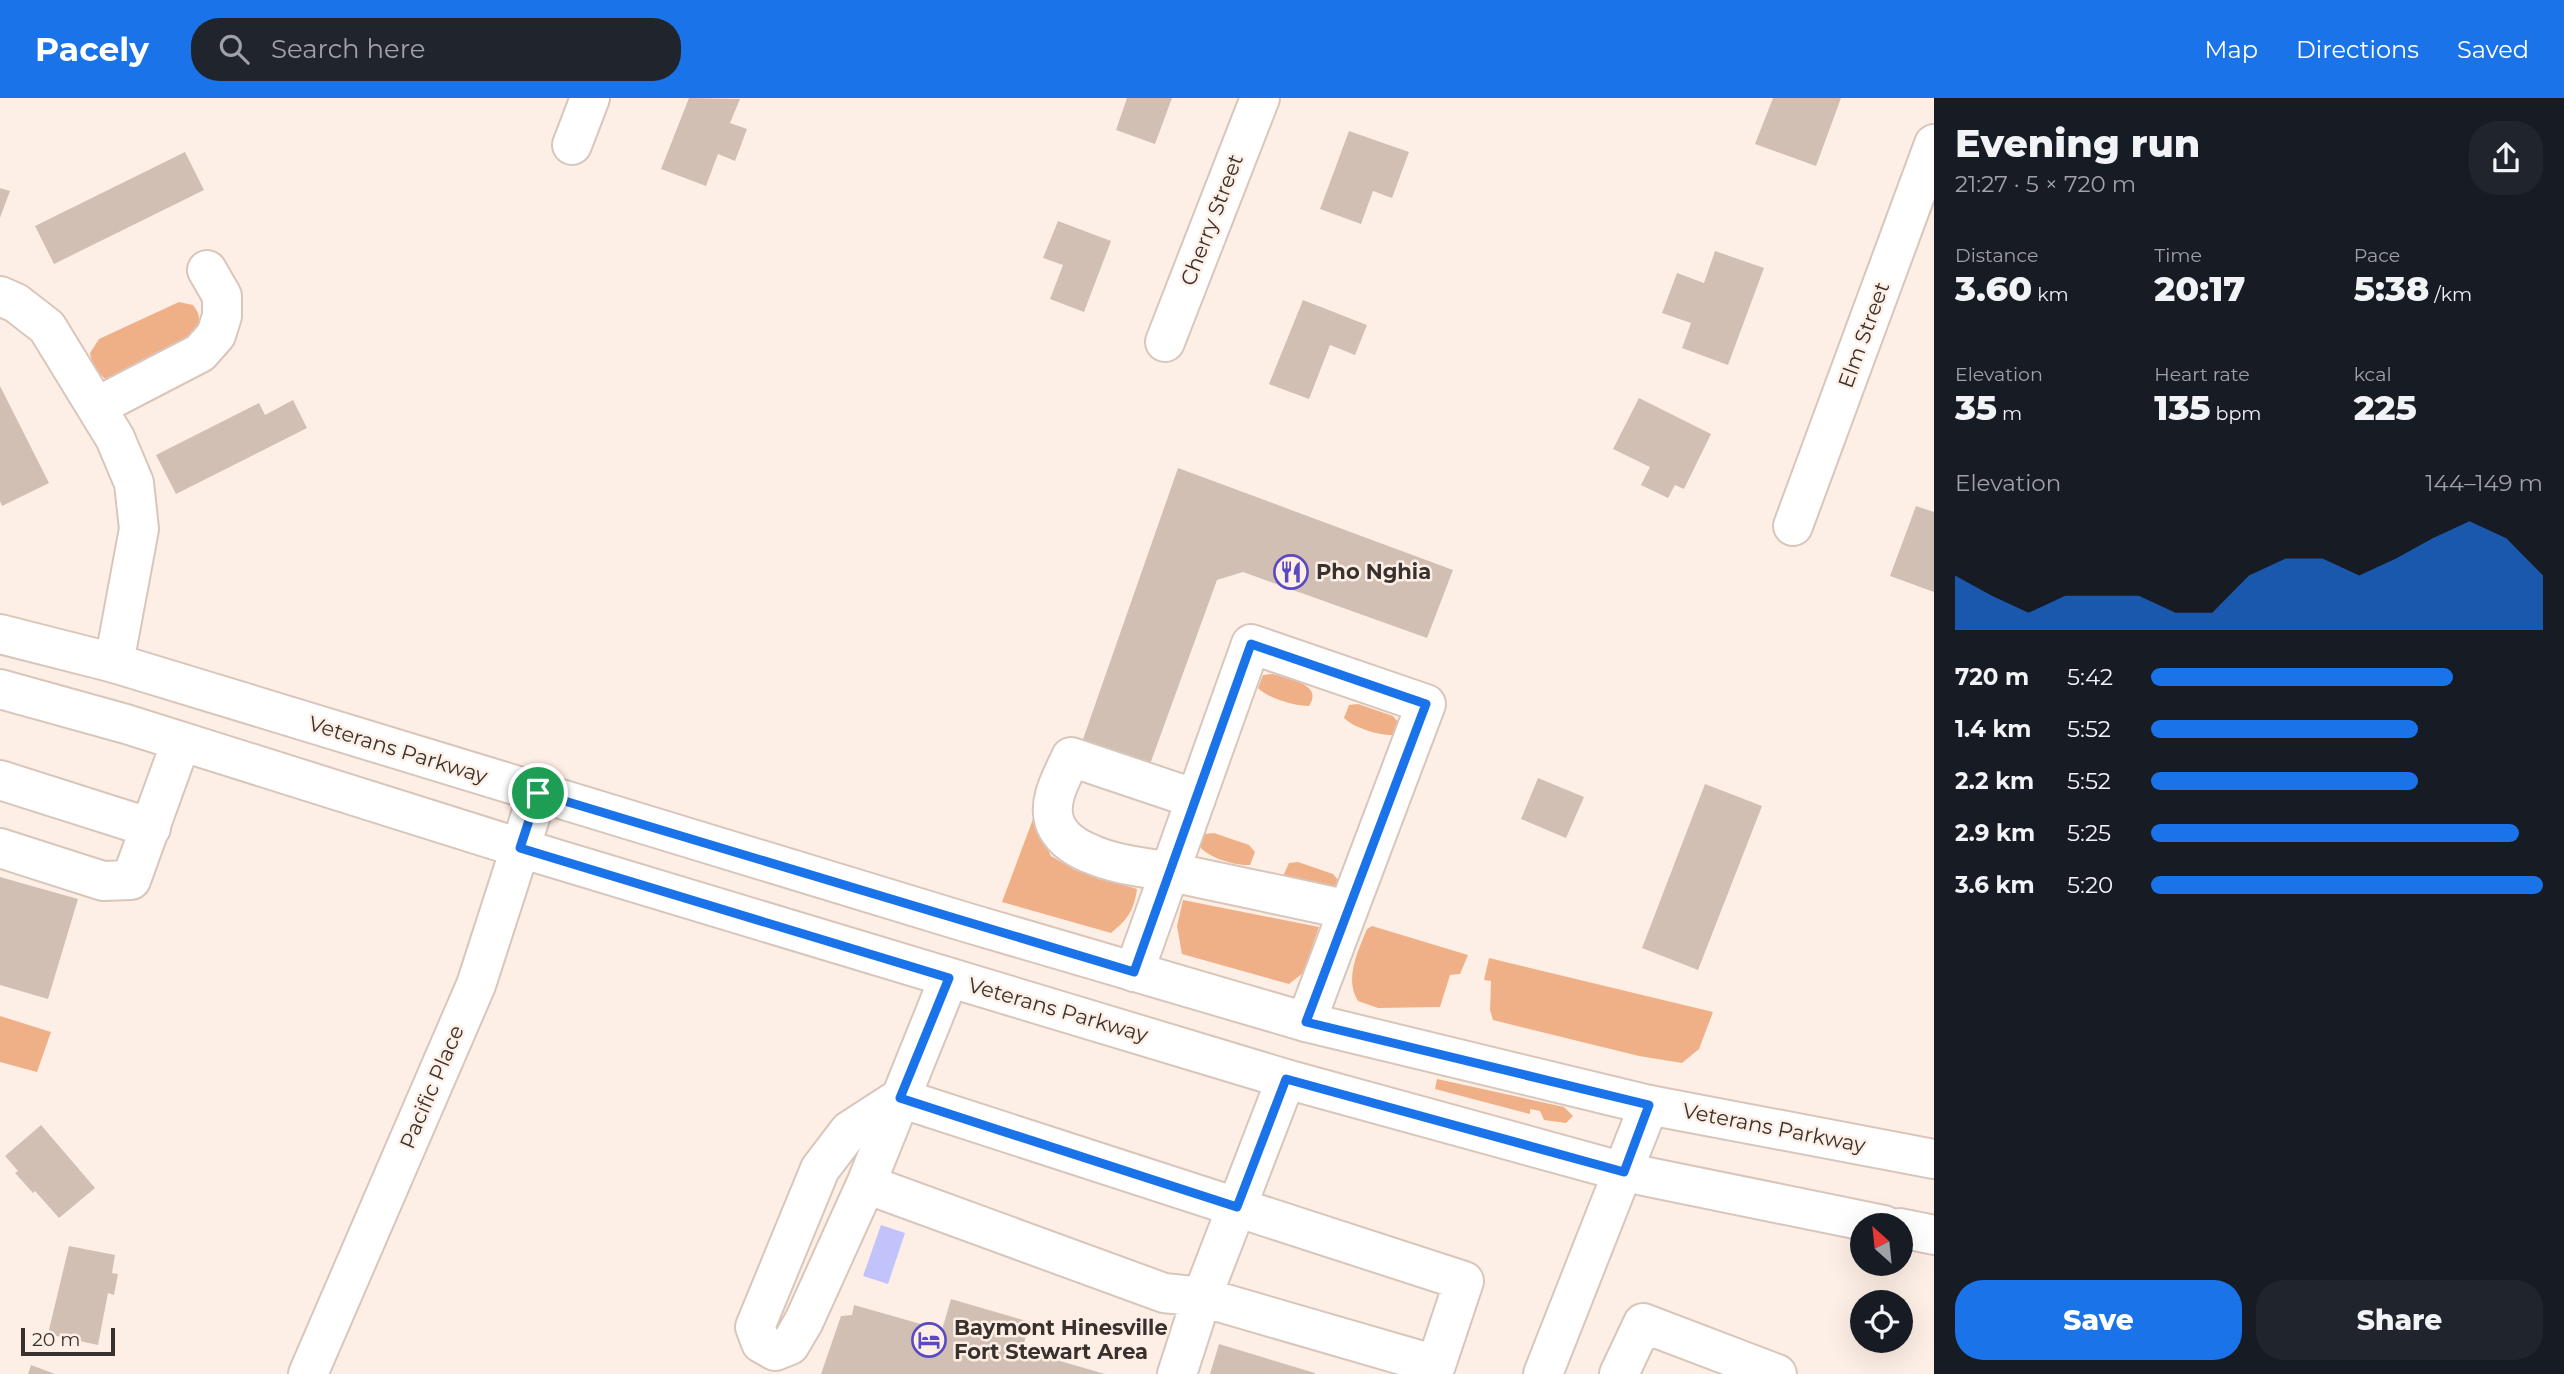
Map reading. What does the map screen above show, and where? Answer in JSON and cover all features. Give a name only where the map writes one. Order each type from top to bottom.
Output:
[{"type":"main road","points":[[572,145],[590,98]]},
{"type":"main road","name":"Cherry Street","points":[[1165,342],[1260,98]]},
{"type":"main road","name":"Elm Street","points":[[1793,526],[1934,144]]},
{"type":"main road","points":[[96,407],[200,353],[216,335],[222,316],[222,296],[207,270]]},
{"type":"main road","points":[[0,296],[16,303],[47,327],[115,438],[134,483],[139,529],[114,663]]},
{"type":"main road","name":"Veterans Parkway","points":[[0,634],[114,663],[538,793],[1306,1022],[1649,1105],[1934,1159]]},
{"type":"main road","points":[[1134,972],[1251,644],[1426,704],[1306,1022]]},
{"type":"main road","name":"Veterans Parkway","points":[[0,689],[1286,1079],[1624,1172],[1850,1218]]},
{"type":"main road","points":[[0,848],[103,881],[131,880],[181,742]]},
{"type":"main road","points":[[1196,799],[1071,757],[1057,787],[1053,807],[1055,823],[1071,844],[1089,854],[1121,865],[1170,872],[1348,910]]},
{"type":"main road","points":[[0,780],[151,828]]},
{"type":"main road","name":"Pacific Place","points":[[309,1374],[477,985],[538,793]]},
{"type":"main road","points":[[900,1098],[849,1131],[820,1169],[755,1327],[761,1343],[775,1350],[790,1345],[804,1321],[866,1184],[949,978]]},
{"type":"main road","points":[[1177,1374],[1202,1297],[1286,1079]]},
{"type":"main road","points":[[866,1184],[1164,1293],[1202,1297],[1435,1369],[1464,1281],[900,1098]]},
{"type":"main road","points":[[1543,1374],[1649,1105]]},
{"type":"main road","points":[[1913,1231],[1934,1235]]},
{"type":"main road","points":[[1619,1374],[1643,1323],[1777,1374]]},
{"type":"shaded area","points":[[179,302],[193,305],[199,315],[196,329],[186,342],[108,381],[98,372],[90,353],[99,339]]},
{"type":"shaded area","points":[[1273,674],[1308,688],[1312,692],[1309,706],[1282,701],[1258,688],[1263,675]]},
{"type":"shaded area","points":[[1358,704],[1393,716],[1399,723],[1395,735],[1368,731],[1344,718],[1349,705]]},
{"type":"shaded area","points":[[1033,819],[1051,856],[1075,870],[1137,889],[1129,914],[1111,933],[1002,902]]},
{"type":"shaded area","points":[[1214,833],[1249,845],[1255,852],[1250,865],[1223,860],[1204,851],[1200,847],[1201,839],[1205,834]]},
{"type":"shaded area","points":[[1298,862],[1333,874],[1339,881],[1334,894],[1289,882],[1283,876],[1289,863]]},
{"type":"shaded area","points":[[1183,900],[1319,927],[1303,973],[1289,984],[1182,954],[1177,926]]},
{"type":"shaded area","points":[[1372,926],[1468,955],[1460,974],[1450,975],[1440,1007],[1378,1008],[1358,1001],[1352,984],[1352,974],[1367,929]]},
{"type":"shaded area","points":[[1489,958],[1713,1012],[1699,1049],[1682,1063],[1639,1056],[1493,1020],[1490,1010],[1491,981],[1484,980]]},
{"type":"shaded area","points":[[0,1016],[51,1032],[37,1072],[0,1062]]},
{"type":"shaded area","points":[[1437,1079],[1564,1107],[1573,1116],[1566,1123],[1544,1120],[1540,1111],[1530,1109],[1530,1114],[1435,1089]]},
{"type":"water","points":[[881,1225],[905,1233],[888,1284],[863,1276]]},
{"type":"building","points":[[689,98],[740,99],[730,123],[747,129],[735,161],[718,154],[706,186],[661,169]]},
{"type":"building","points":[[1127,98],[1172,98],[1155,144],[1116,130]]},
{"type":"building","points":[[1773,98],[1841,98],[1816,166],[1755,144]]},
{"type":"building","points":[[1349,131],[1409,152],[1392,198],[1373,191],[1361,224],[1320,209]]},
{"type":"building","points":[[185,152],[204,190],[54,264],[35,226]]},
{"type":"building","points":[[0,188],[10,191],[0,218]]},
{"type":"building","points":[[1058,221],[1111,241],[1084,312],[1050,299],[1063,265],[1043,258]]},
{"type":"building","points":[[1715,251],[1764,268],[1728,365],[1682,348],[1691,323],[1662,313],[1677,273],[1704,283]]},
{"type":"building","points":[[1303,300],[1367,325],[1355,355],[1330,345],[1309,399],[1269,384]]},
{"type":"building","points":[[0,386],[49,483],[2,506],[0,501]]},
{"type":"building","points":[[1639,398],[1711,434],[1684,489],[1675,485],[1668,498],[1641,485],[1650,467],[1613,449]]},
{"type":"building","points":[[293,400],[307,428],[176,494],[156,455],[259,403],[265,415]]},
{"type":"building","points":[[1178,468],[1453,570],[1427,638],[1243,572],[1217,580],[1149,767],[1082,742]]},
{"type":"building","points":[[1916,506],[1934,512],[1934,592],[1890,576]]},
{"type":"building","points":[[1538,778],[1584,797],[1566,838],[1521,819]]},
{"type":"building","points":[[1705,784],[1762,806],[1698,970],[1642,948]]},
{"type":"building","points":[[0,877],[78,899],[48,999],[0,985]]},
{"type":"building","points":[[41,1125],[95,1188],[59,1218],[15,1173],[18,1171],[5,1156]]},
{"type":"building","points":[[69,1246],[115,1255],[112,1273],[118,1274],[114,1295],[108,1293],[98,1345],[48,1334]]},
{"type":"building","name":"Baymont Hinesville Fort Stewart Area","points":[[951,1299],[1030,1322],[1022,1350],[1105,1374],[821,1374],[841,1316],[852,1315],[854,1305],[942,1330]]},
{"type":"building","points":[[1219,1344],[1315,1373],[1315,1374],[1210,1374]]},
{"type":"building","points":[[31,1365],[55,1374],[28,1374]]},
{"type":"place","name":"Pho Nghia","points":[[1291,572]]},
{"type":"place","name":"Baymont Hinesville Fort Stewart Area","points":[[929,1340]]},
{"type":"route","points":[[1251,644],[1426,704],[1306,1022],[1649,1105],[1624,1172],[1286,1079],[1237,1207],[900,1098],[949,978],[520,848],[538,793],[1134,972],[1251,644]]}]
